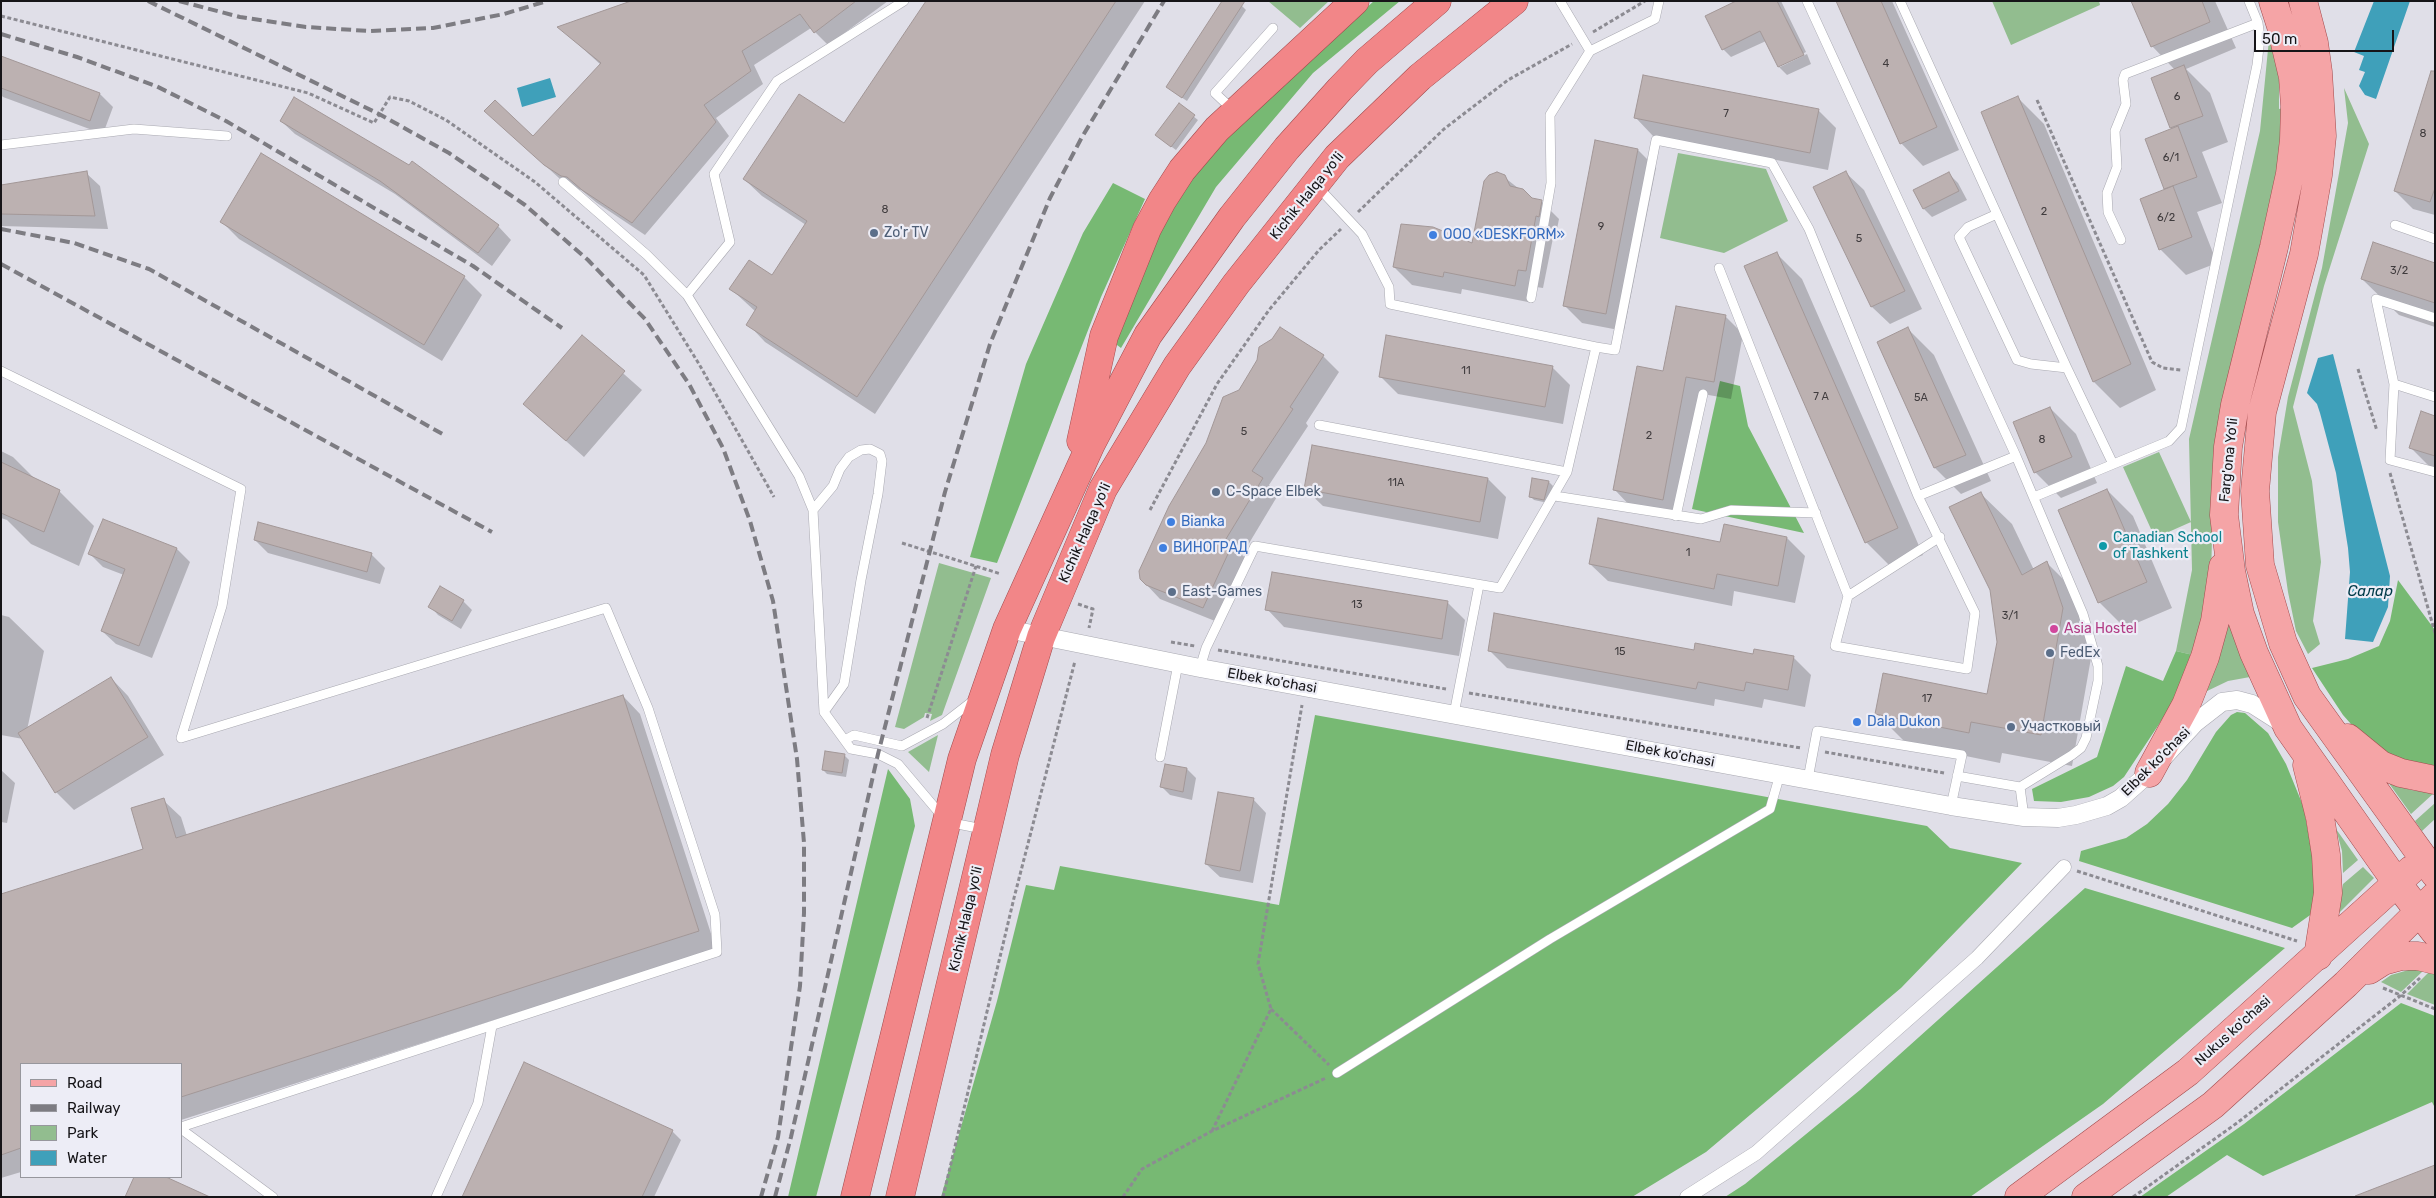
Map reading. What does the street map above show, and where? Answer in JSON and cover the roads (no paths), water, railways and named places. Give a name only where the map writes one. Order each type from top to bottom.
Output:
[{"type":"highway","points":[[1073,480],[1104,336],[1147,229],[1182,170],[1235,112],[1355,1]]},
{"type":"highway","points":[[855,1197],[962,759],[1007,629],[1073,480],[1148,335],[1232,217],[1287,148],[1333,96],[1367,61],[1437,1]]},
{"type":"highway","name":"Kichik Halqa yo'li","points":[[900,1197],[986,830],[1006,755],[1041,637],[1103,490],[1142,420],[1177,366],[1221,304],[1337,157],[1406,90],[1464,39],[1514,1]]},
{"type":"main road","name":"Farg'ona Yo'li","points":[[2273,1],[2287,52],[2322,136],[2318,175],[2304,254],[2262,412],[2255,491],[2258,547],[2266,592],[2290,661],[2317,712],[2431,861]]},
{"type":"main road","name":"Farg'ona Yo'li","points":[[2303,1],[2314,43],[2308,103],[2235,405],[2224,487],[2227,541],[2235,593],[2246,634],[2270,692],[2296,738],[2397,883],[2430,913]]},
{"type":"main road","points":[[2149,773],[2186,705],[2205,657],[2215,621],[2227,541]]},
{"type":"main road","points":[[2317,712],[2381,765],[2406,774],[2435,780]]},
{"type":"main road","points":[[2296,738],[2320,816],[2326,856],[2328,893],[2318,956]]},
{"type":"main road","name":"Nukus ko'chasi","points":[[2019,1197],[2188,1072],[2397,883],[2431,861]]},
{"type":"main road","points":[[2086,1197],[2213,1105],[2346,984],[2430,913]]},
{"type":"main road","points":[[2346,984],[2391,958],[2410,956],[2435,960]]},
{"type":"street","name":"Elbek ko'chasi","points":[[1007,629],[1178,664],[1951,806],[2024,817],[2058,818],[2094,810],[2121,798],[2149,773],[2195,723],[2222,702],[2237,700],[2252,704],[2296,738]]},
{"type":"street","points":[[1687,1197],[1756,1153],[1977,958],[2064,867]]},
{"type":"lane","points":[[687,295],[730,242],[714,174],[777,80],[904,1]]},
{"type":"lane","points":[[1560,1],[1590,51]]},
{"type":"lane","points":[[1531,298],[1551,183],[1550,115],[1590,51],[1655,19],[1659,1]]},
{"type":"lane","points":[[1807,1],[2034,497],[2083,614],[2098,666],[2098,681],[2086,738],[2081,748],[2020,787],[1957,776]]},
{"type":"lane","points":[[1900,1],[2067,368],[2113,464]]},
{"type":"lane","points":[[2034,497],[2169,441],[2178,433],[2194,372],[2257,64],[2260,38],[2258,23],[2250,1]]},
{"type":"lane","points":[[2122,240],[2108,212],[2107,193],[2117,167],[2115,131],[2126,104],[2122,80],[2124,74],[2258,23]]},
{"type":"lane","points":[[1235,112],[1215,93],[1273,28]]},
{"type":"lane","points":[[1,145],[134,129],[227,136]]},
{"type":"lane","points":[[1315,184],[1362,234],[1389,287],[1390,304],[1615,350],[1656,140],[1772,163],[1809,229],[1918,496],[1940,537],[1975,613],[1968,668],[1835,646],[1848,596],[1719,268]]},
{"type":"lane","points":[[563,182],[647,255],[687,295],[799,476],[813,510],[824,712],[851,749],[878,754],[898,764],[947,822],[986,830]]},
{"type":"lane","points":[[1997,214],[1968,227],[1959,237],[2017,360],[2031,364],[2067,368]]},
{"type":"lane","points":[[2395,225],[2435,239]]},
{"type":"lane","points":[[2435,318],[2376,299],[2394,384],[2390,460],[2435,472]]},
{"type":"lane","points":[[1200,668],[1206,648],[1255,546],[1500,588],[1555,496],[1567,472],[1596,346]]},
{"type":"lane","points":[[1,371],[241,489],[222,606],[181,738],[606,608],[648,708],[715,914],[717,952],[182,1128]]},
{"type":"lane","points":[[2394,384],[2435,397]]},
{"type":"lane","points":[[1676,516],[1703,394]]},
{"type":"lane","points":[[1319,425],[1567,472]]},
{"type":"lane","points":[[813,510],[833,486],[840,469],[849,457],[861,450],[870,449],[880,454],[882,461],[878,494],[860,580],[844,684],[824,712]]},
{"type":"lane","points":[[1918,496],[2016,456]]},
{"type":"lane","points":[[1555,496],[1702,519],[1732,510],[1816,513]]},
{"type":"lane","points":[[1848,596],[1940,537]]},
{"type":"lane","points":[[1454,714],[1479,585]]},
{"type":"lane","points":[[1160,756],[1178,664]]},
{"type":"lane","points":[[845,740],[854,735],[902,746],[943,724],[983,694]]},
{"type":"lane","points":[[1808,779],[1817,732],[1962,755],[1951,806]]},
{"type":"lane","points":[[1337,1073],[1550,939],[1770,809],[1780,774]]},
{"type":"lane","points":[[2020,787],[2024,817]]},
{"type":"lane","points":[[436,1197],[478,1103],[492,1026]]},
{"type":"lane","points":[[182,1129],[273,1197]]},
{"type":"water","points":[[2374,1],[2410,1],[2376,99],[2365,95],[2359,86],[2365,72],[2359,70],[2364,56],[2354,52]]},
{"type":"water","points":[[550,78],[556,97],[522,107],[517,88]]},
{"type":"water","name":"Салар","points":[[2333,354],[2390,576],[2388,607],[2373,642],[2345,639],[2350,572],[2348,548],[2336,473],[2317,404],[2307,393],[2318,358]]},
{"type":"railway","points":[[148,1],[379,114],[449,153],[525,205],[588,260],[645,319],[689,384],[723,448],[750,521],[773,601],[797,759],[804,843],[804,913],[800,986],[778,1137],[761,1197]]},
{"type":"railway","points":[[179,1],[240,17],[306,27],[370,31],[433,28],[504,14],[547,1]]},
{"type":"railway","points":[[775,1197],[791,1137],[878,754],[945,492],[990,344],[1050,198],[1082,137],[1164,1]]},
{"type":"railway","points":[[1,34],[77,57],[156,86],[226,121],[473,266],[562,328]]},
{"type":"railway","points":[[1,229],[74,243],[149,269],[446,436]]},
{"type":"railway","points":[[1,264],[492,532]]},
{"type":"place","name":"Zo'r TV","points":[[874,233]]},
{"type":"place","name":"ООО «DESKFORM»","points":[[1433,235]]},
{"type":"place","name":"C-Space Elbek","points":[[1216,492]]},
{"type":"place","name":"Bianka","points":[[1171,522]]},
{"type":"place","name":"Canadian School of Tashkent","points":[[2103,546]]},
{"type":"place","name":"ВИНОГРАД","points":[[1163,548]]},
{"type":"place","name":"East-Games","points":[[1172,592]]},
{"type":"place","name":"Asia Hostel","points":[[2054,629]]},
{"type":"place","name":"FedEx","points":[[2050,653]]},
{"type":"place","name":"Dala Dukon","points":[[1857,722]]},
{"type":"place","name":"Участковый","points":[[2011,727]]}]
